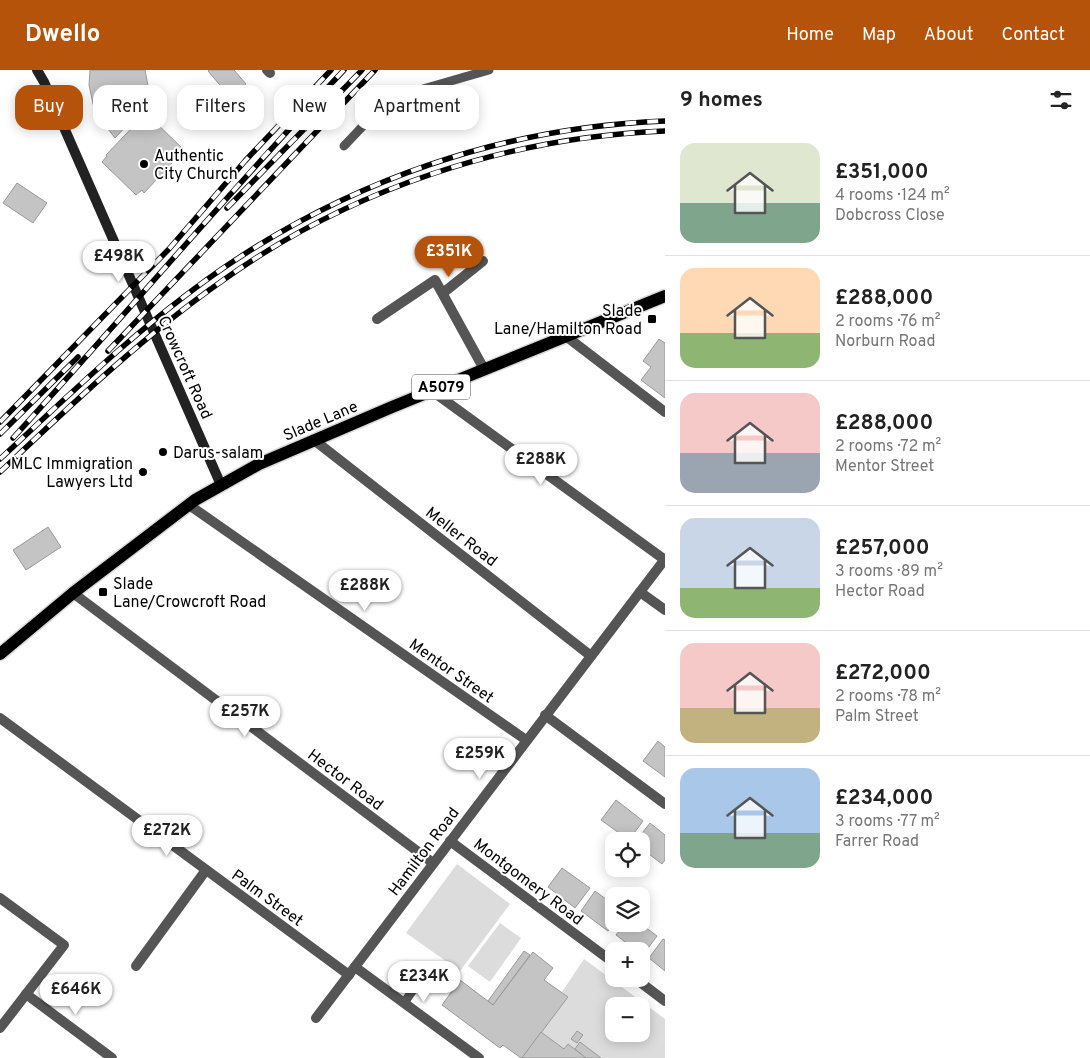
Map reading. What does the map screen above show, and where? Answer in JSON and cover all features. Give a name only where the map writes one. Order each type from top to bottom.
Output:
[{"type":"main road","name":"Slade Lane","points":[[0,654],[73,593],[195,500],[259,464],[665,296]]},
{"type":"street","name":"Crowcroft Road","points":[[37,70],[44,82],[221,486]]},
{"type":"street","points":[[443,294],[483,261]]},
{"type":"street","points":[[376,319],[435,280],[484,370]]},
{"type":"street","points":[[567,337],[665,412]]},
{"type":"street","points":[[432,391],[665,559]]},
{"type":"street","name":"Meller Road","points":[[314,440],[591,656]]},
{"type":"street","name":"Mentor Street","points":[[189,506],[526,740]]},
{"type":"street","name":"Hamilton Road","points":[[316,1018],[665,559]]},
{"type":"street","points":[[640,592],[665,610]]},
{"type":"street","name":"Hector Road","points":[[73,593],[433,862]]},
{"type":"street","points":[[545,715],[665,804]]},
{"type":"street","name":"Palm Street","points":[[0,718],[206,870],[352,971],[404,1003],[479,1058]]},
{"type":"street","name":"Montgomery Road","points":[[450,841],[605,955]]},
{"type":"street","points":[[136,966],[206,870]]},
{"type":"street","points":[[0,898],[64,945],[0,1028]]},
{"type":"street","points":[[647,987],[665,1000]]},
{"type":"street","points":[[26,994],[112,1058]]},
{"type":"lane","points":[[344,146],[379,109],[423,89],[489,70]]},
{"type":"lane","points":[[404,1003],[426,972]]},
{"type":"shaded area","points":[[457,864],[510,904],[460,971],[406,933]]},
{"type":"shaded area","points":[[500,923],[521,938],[490,982],[468,966]]},
{"type":"shaded area","points":[[584,959],[605,975],[605,987],[622,987],[635,997],[605,997],[605,1042],[650,1042],[650,1008],[665,1019],[665,1058],[601,1058],[580,1043],[575,1049],[568,1044],[564,1049],[541,1032],[568,997],[562,992]]},
{"type":"building","points":[[90,70],[145,70],[148,85],[93,85],[93,104],[89,85]]},
{"type":"building","points":[[234,70],[246,84],[220,85],[208,71]]},
{"type":"building","points":[[109,130],[122,130],[115,138]]},
{"type":"building","points":[[130,130],[163,130],[184,150],[144,193],[142,190],[136,195],[102,162],[106,155]]},
{"type":"building","points":[[17,183],[47,203],[33,223],[3,203]]},
{"type":"building","points":[[659,339],[665,343],[665,398],[641,380],[651,367],[643,361]]},
{"type":"building","points":[[48,527],[61,547],[26,570],[13,550]]},
{"type":"building","points":[[658,741],[665,747],[665,777],[643,761]]},
{"type":"building","points":[[616,800],[643,821],[635,832],[618,832],[601,820]]},
{"type":"building","points":[[650,823],[665,835],[665,860],[662,864],[650,855],[650,832],[643,832]]},
{"type":"building","points":[[562,868],[590,888],[575,908],[548,887]]},
{"type":"building","points":[[595,891],[605,898],[605,929],[581,911]]},
{"type":"building","points":[[650,931],[657,936],[650,946],[650,942],[625,942],[616,935],[618,932]]},
{"type":"building","points":[[663,939],[665,940],[665,971],[650,959]]},
{"type":"building","points":[[524,951],[530,955],[493,1005],[488,1001]]},
{"type":"building","points":[[533,952],[553,968],[544,980],[568,997],[521,1058],[503,1045],[500,1048],[442,1005],[460,980],[493,1005]]},
{"type":"building","points":[[577,1031],[583,1035],[577,1043],[571,1039]]},
{"type":"building","points":[[541,1032],[564,1049],[568,1044],[586,1058],[522,1058]]},
{"type":"building","points":[[580,1042],[601,1058],[586,1058],[575,1049]]},
{"type":"railway","points":[[0,422],[169,249],[245,161],[331,70]]},
{"type":"railway","points":[[13,438],[260,161],[344,70]]},
{"type":"railway","points":[[227,208],[362,70]]},
{"type":"railway","points":[[108,351],[375,70]]},
{"type":"railway","points":[[0,459],[106,361],[161,314],[219,271],[269,239],[322,210],[376,185],[431,164],[488,147],[546,134],[605,125],[665,121]]},
{"type":"railway","points":[[0,472],[135,348],[192,303],[271,248],[323,220],[377,195],[433,174],[490,157],[548,144],[606,135],[665,131]]},
{"type":"railway","points":[[0,434],[78,357]]},
{"type":"place","name":"Authentic City Church","points":[[144,164]]},
{"type":"place","name":"Slade Lane/Hamilton Road","points":[[652,319]]},
{"type":"place","name":"Darus-salam","points":[[163,452]]},
{"type":"place","name":"MLC Immigration Lawyers Ltd","points":[[143,472]]},
{"type":"place","name":"Slade Lane/Crowcroft Road","points":[[103,592]]}]
